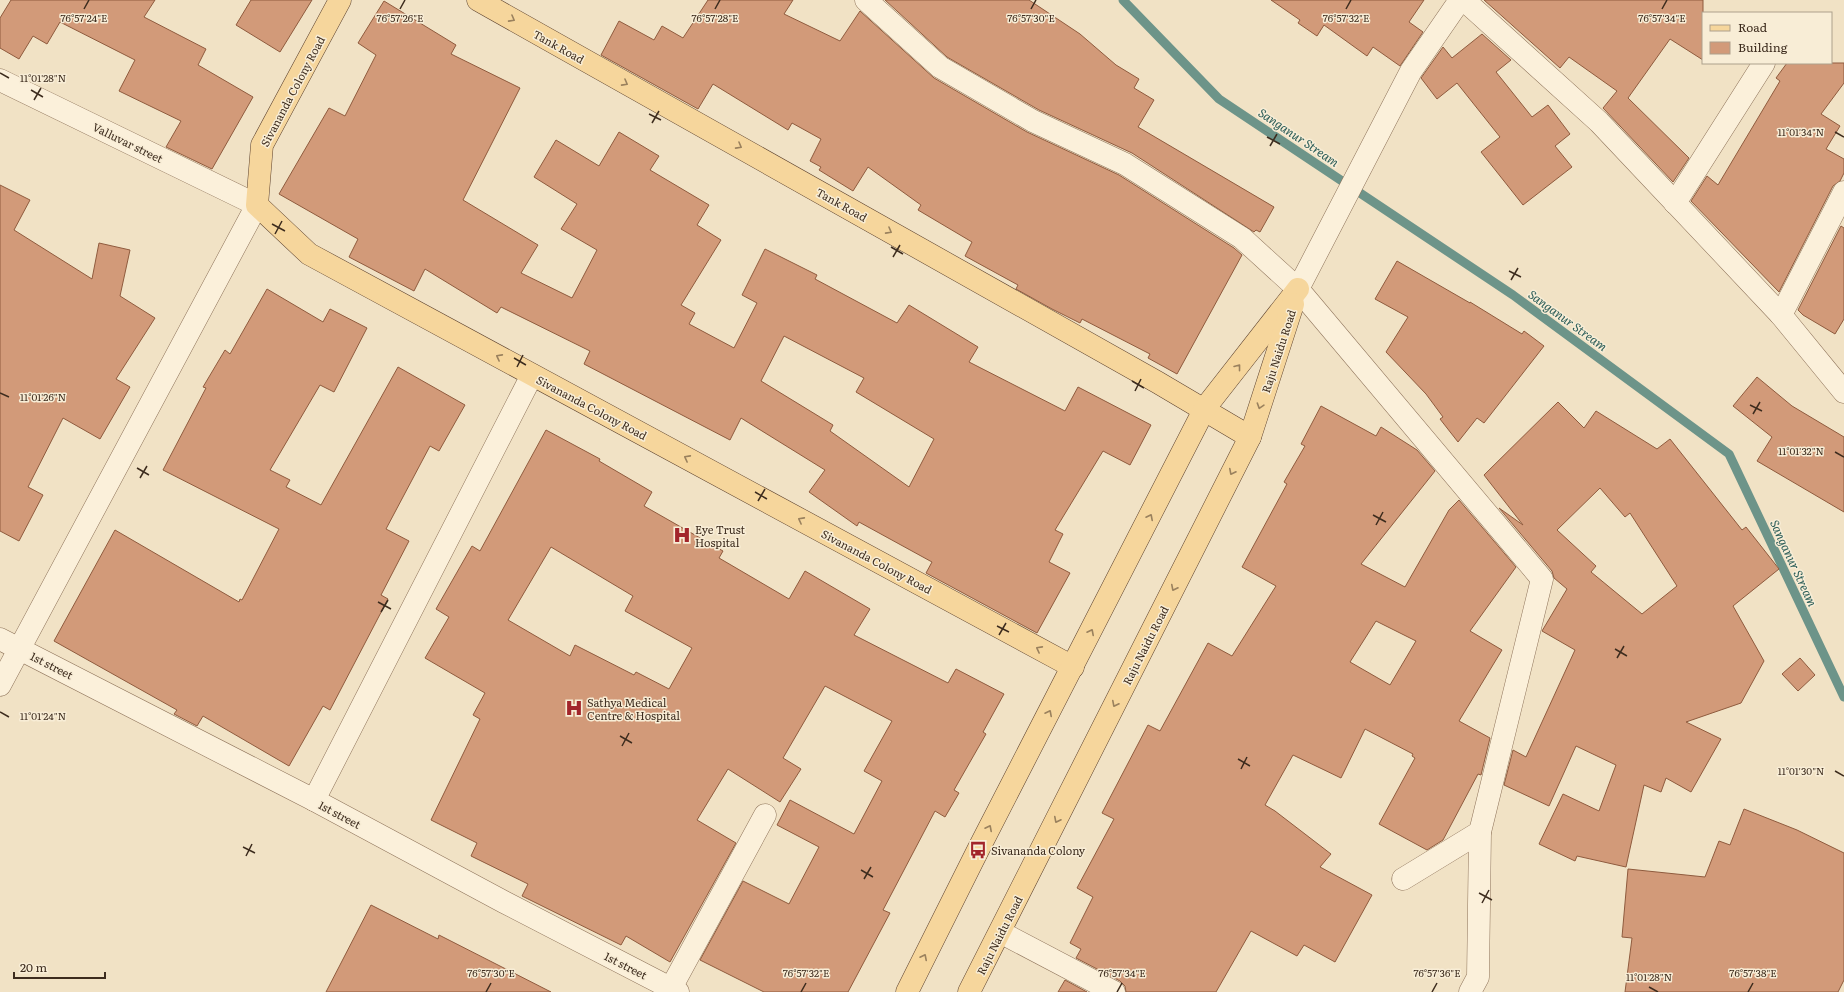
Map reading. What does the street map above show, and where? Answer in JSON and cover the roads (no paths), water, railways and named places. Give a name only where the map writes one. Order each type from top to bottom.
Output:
[{"type":"main road","name":"Sivananda Colony Road","points":[[340,0],[262,145],[257,205],[309,254],[1073,667]]},
{"type":"main road","name":"Tank Road","points":[[478,0],[1205,408],[1250,437]]},
{"type":"main road","points":[[907,992],[978,850],[1205,408],[1298,289]]},
{"type":"main road","name":"Raju Naidu Road","points":[[969,992],[1250,437],[1298,289]]},
{"type":"street","points":[[866,0],[940,67],[1033,120],[1125,164],[1242,238],[1298,289],[1542,579],[1480,832],[1474,984]]},
{"type":"street","points":[[1298,289],[1411,71],[1460,0]]},
{"type":"street","points":[[1464,0],[1599,122],[1781,315],[1844,392]]},
{"type":"street","points":[[1675,203],[1763,64]]},
{"type":"street","name":"Valluvar street","points":[[0,80],[257,205]]},
{"type":"street","points":[[1781,315],[1844,192]]},
{"type":"street","points":[[0,686],[257,205]]},
{"type":"street","points":[[314,800],[532,375]]},
{"type":"street","name":"1st street","points":[[0,639],[314,800],[504,902],[674,990]]},
{"type":"street","points":[[674,990],[765,815]]},
{"type":"street","points":[[1403,879],[1480,832]]},
{"type":"street","points":[[1000,932],[1114,992]]},
{"type":"waterway","name":"Sanganur Stream","points":[[1123,0],[1219,99],[1513,295],[1729,454],[1844,697]]},
{"type":"place","name":"Eye Trust Hospital","points":[[682,535]]},
{"type":"place","name":"Sathya Medical Centre & Hospital","points":[[574,708]]},
{"type":"place","name":"Sivananda Colony","points":[[978,850]]}]
